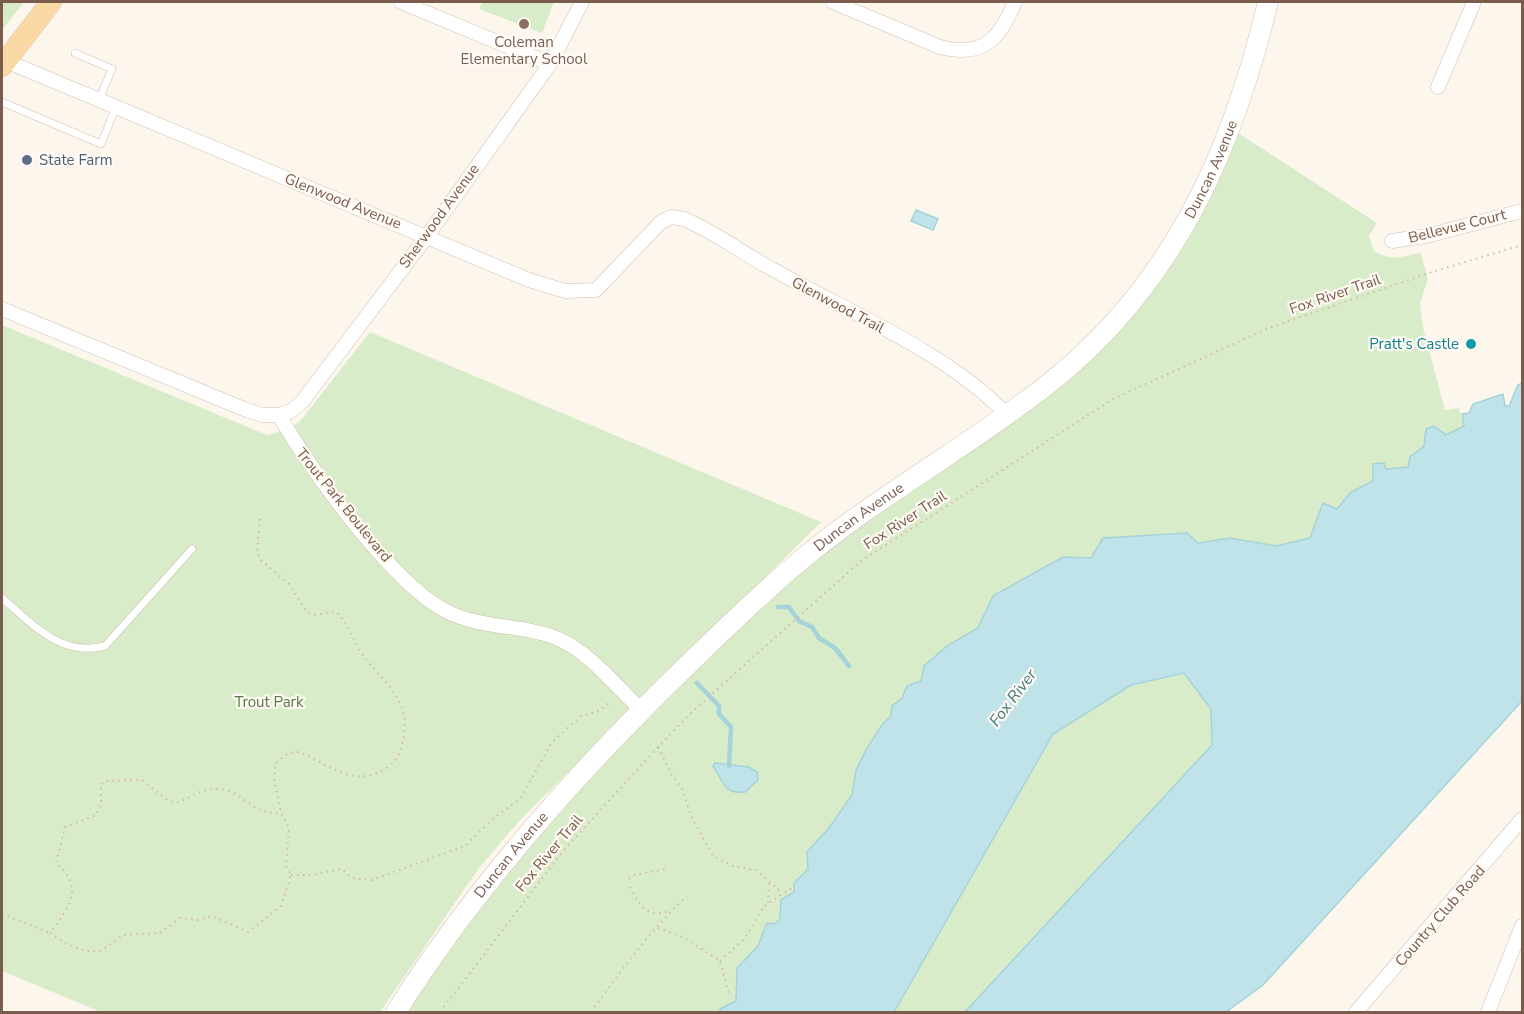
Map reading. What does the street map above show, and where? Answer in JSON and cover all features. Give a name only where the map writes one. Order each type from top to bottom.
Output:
[{"type":"main road","points":[[4,63],[51,2]]},
{"type":"street","points":[[401,2],[550,64]]},
{"type":"street","name":"Sherwood Avenue","points":[[279,416],[291,411],[302,402],[426,236],[550,64],[582,2]]},
{"type":"street","points":[[833,2],[940,47],[959,51],[976,49],[991,42],[1004,24],[1015,2]]},
{"type":"street","name":"Duncan Avenue","points":[[396,1012],[487,884],[544,815],[641,710],[802,560],[895,489],[1006,414],[1060,374],[1103,333],[1135,297],[1177,239],[1212,174],[1251,70],[1268,2]]},
{"type":"street","points":[[1438,87],[1474,2]]},
{"type":"street","name":"Glenwood Avenue","points":[[4,63],[116,107],[541,285],[582,292],[596,290],[603,286],[661,222]]},
{"type":"street","name":"Bellevue Court","points":[[1392,241],[1428,236],[1522,211]]},
{"type":"street","name":"Glenwood Trail","points":[[661,222],[670,217],[698,224],[773,270],[853,310],[958,374],[1006,414]]},
{"type":"street","points":[[2,309],[244,410],[262,415],[279,416]]},
{"type":"street","name":"Trout Park Boulevard","points":[[279,416],[304,458],[374,546],[403,577],[436,605],[457,616],[491,626],[528,630],[554,637],[578,650],[641,710]]},
{"type":"street","name":"Country Club Road","points":[[1360,1008],[1522,819]]},
{"type":"street","points":[[1488,1012],[1522,926]]},
{"type":"street","points":[[1360,1008],[1376,1012]]},
{"type":"lane","points":[[75,53],[112,69],[99,100]]},
{"type":"lane","points":[[2,102],[101,144],[116,107]]},
{"type":"lane","points":[[2,598],[57,643],[84,649],[105,646],[192,549]]},
{"type":"path","name":"Fox River Trail","points":[[440,1012],[564,850],[658,747],[702,703],[861,561],[1113,399],[1266,329],[1432,272],[1522,245]]},
{"type":"path","points":[[2,914],[50,933],[67,944],[85,951],[100,951],[123,935],[160,933],[180,918],[198,920],[208,916],[248,932],[282,906],[291,875],[286,866],[289,828],[281,813],[273,769],[276,763],[287,754],[303,753],[344,775],[371,776],[389,766],[398,757],[403,746],[405,717],[402,703],[390,684],[361,652],[342,617],[328,611],[313,615],[307,612],[289,584],[261,560],[257,552],[260,519]]},
{"type":"path","points":[[291,875],[312,875],[342,869],[352,878],[361,881],[389,875],[465,846],[494,818],[521,798],[552,742],[581,716],[597,712],[624,692]]},
{"type":"path","points":[[658,747],[682,788],[691,816],[713,856],[733,866],[756,870],[782,893]]},
{"type":"path","points":[[50,933],[72,904],[71,883],[56,863],[65,827],[93,818],[101,801],[100,784],[104,781],[132,779],[148,782],[166,800],[175,803],[205,790],[225,790],[242,797],[253,808],[263,813],[281,813]]},
{"type":"path","points":[[629,879],[634,875],[666,869]]},
{"type":"path","points":[[768,903],[769,880]]},
{"type":"path","points":[[720,961],[745,938],[768,903],[795,886]]},
{"type":"path","points":[[630,887],[638,904],[652,914],[672,910]]},
{"type":"path","points":[[591,1012],[629,961],[672,910],[687,896]]},
{"type":"path","points":[[658,927],[683,937],[720,961],[730,997]]},
{"type":"green space","points":[[2,2],[24,2],[2,30]]},
{"type":"green space","points":[[482,2],[554,2],[542,33],[479,9]]},
{"type":"green space","points":[[1238,133],[1377,223],[1369,236],[1374,251],[1396,258],[1420,252],[1428,278],[1420,304],[1423,328],[1445,410],[1459,408],[1464,426],[1416,452],[1408,467],[1386,469],[1373,481],[1351,492],[1337,509],[1314,527],[1310,538],[1276,546],[1230,538],[1091,558],[1063,557],[993,596],[978,629],[947,646],[924,666],[921,681],[892,706],[891,716],[867,748],[856,770],[852,795],[829,828],[807,852],[809,868],[794,883],[794,892],[780,906],[779,919],[767,924],[758,945],[737,968],[736,1001],[720,1009],[720,1012],[406,1012],[443,957],[549,822],[634,729],[774,594],[894,498],[1079,366]]},
{"type":"green space","name":"Trout Park","points":[[2,325],[267,435],[290,429],[301,420],[370,332],[821,522],[521,819],[479,868],[380,1012],[101,1012],[2,971]]},
{"type":"green space","points":[[1184,673],[1211,709],[1212,745],[965,1012],[894,1012],[1054,734],[1131,685]]},
{"type":"water","points":[[916,210],[938,219],[933,230],[911,221]]},
{"type":"water","name":"Fox River","points":[[1522,383],[1522,701],[1263,985],[1226,1012],[965,1012],[1212,745],[1211,709],[1184,673],[1131,685],[1053,734],[894,1012],[720,1012],[720,1009],[736,1001],[737,968],[758,946],[767,923],[774,924],[780,919],[781,900],[794,892],[794,883],[808,869],[807,852],[829,828],[852,795],[856,770],[867,748],[891,716],[892,706],[902,698],[907,686],[921,681],[924,666],[947,646],[978,628],[993,596],[1063,557],[1091,558],[1103,538],[1187,533],[1198,543],[1230,538],[1276,546],[1310,538],[1323,503],[1337,509],[1351,492],[1373,481],[1373,464],[1384,463],[1386,469],[1408,467],[1410,457],[1424,446],[1426,429],[1434,426],[1446,435],[1464,426],[1462,414],[1469,413],[1473,404],[1503,394],[1505,406],[1509,406],[1518,385]]},
{"type":"water","points":[[715,763],[749,767],[757,772],[758,780],[745,792],[732,791],[722,781],[713,766]]},
{"type":"waterway","points":[[778,607],[789,607],[799,621],[812,627],[819,638],[835,648],[849,666]]},
{"type":"waterway","points":[[697,683],[719,706],[719,714],[731,727],[729,766]]},
{"type":"place","name":"Coleman Elementary School","points":[[524,24]]},
{"type":"place","name":"State Farm","points":[[27,160]]},
{"type":"place","name":"Pratt's Castle","points":[[1471,344]]}]
